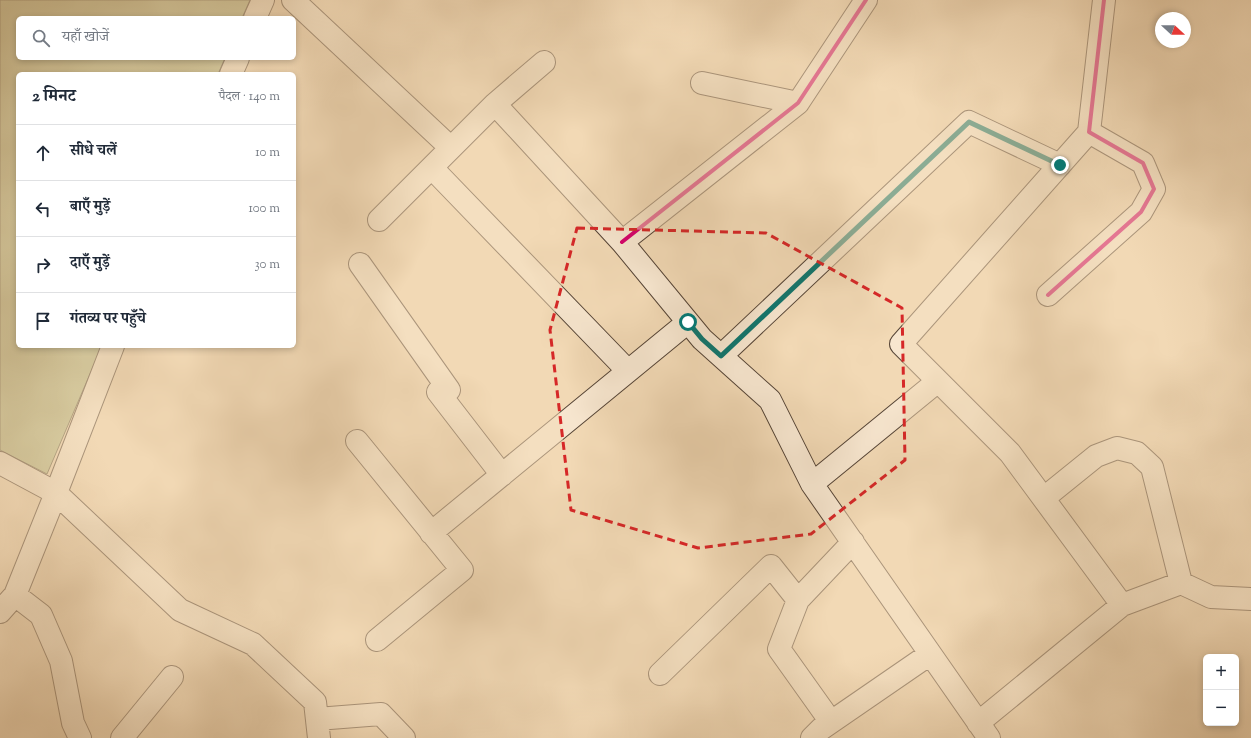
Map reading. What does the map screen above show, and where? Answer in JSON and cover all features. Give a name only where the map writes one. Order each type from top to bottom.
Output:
[{"type":"street","points":[[256,16],[263,0]]},
{"type":"street","points":[[293,0],[451,148]]},
{"type":"street","points":[[622,242],[798,103],[866,0]]},
{"type":"street","points":[[1104,0],[1090,132],[901,344],[1010,453],[1122,605]]},
{"type":"street","points":[[232,72],[237,60]]},
{"type":"street","points":[[379,220],[495,104],[544,62]]},
{"type":"street","points":[[702,84],[798,103]]},
{"type":"street","points":[[495,104],[622,242],[702,339],[770,400],[812,484],[983,730],[1122,605],[1181,583],[1211,597],[1251,599]]},
{"type":"street","points":[[721,356],[969,122],[1060,165]]},
{"type":"street","points":[[1048,295],[1141,212],[1154,189],[1142,163],[1090,132]]},
{"type":"street","points":[[432,168],[628,371]]},
{"type":"street","points":[[360,264],[449,390],[438,392],[502,475]]},
{"type":"street","points":[[431,533],[688,322]]},
{"type":"street","points":[[0,612],[15,595],[111,348]]},
{"type":"street","points":[[812,484],[938,381]]},
{"type":"street","points":[[357,441],[462,570],[376,640]]},
{"type":"street","points":[[1044,498],[1096,456],[1117,448],[1137,453],[1152,467],[1181,583]]},
{"type":"street","points":[[0,463],[56,493],[180,610],[253,644],[315,702],[318,728],[381,714],[404,738]]},
{"type":"street","points":[[831,722],[779,649],[798,600],[853,542]]},
{"type":"street","points":[[660,674],[771,566],[798,600]]},
{"type":"street","points":[[15,595],[41,615],[61,661],[73,723],[80,738]]},
{"type":"street","points":[[812,738],[821,729],[930,654]]},
{"type":"street","points":[[122,738],[172,676]]},
{"type":"highlighted area","points":[[577,228],[766,233],[902,308],[905,460],[811,534],[698,548],[571,510],[550,330]]},
{"type":"green space","points":[[0,0],[250,0],[243,16],[16,16],[16,60],[224,60],[219,72],[16,72],[16,348],[101,348],[47,474],[0,450]]},
{"type":"cycle path","points":[[622,242],[798,103],[866,0]]},
{"type":"cycle path","points":[[1048,295],[1141,212],[1154,189],[1143,163],[1089,132],[1104,0]]},
{"type":"route","points":[[688,322],[702,339],[721,356],[969,122],[1060,165]]}]
